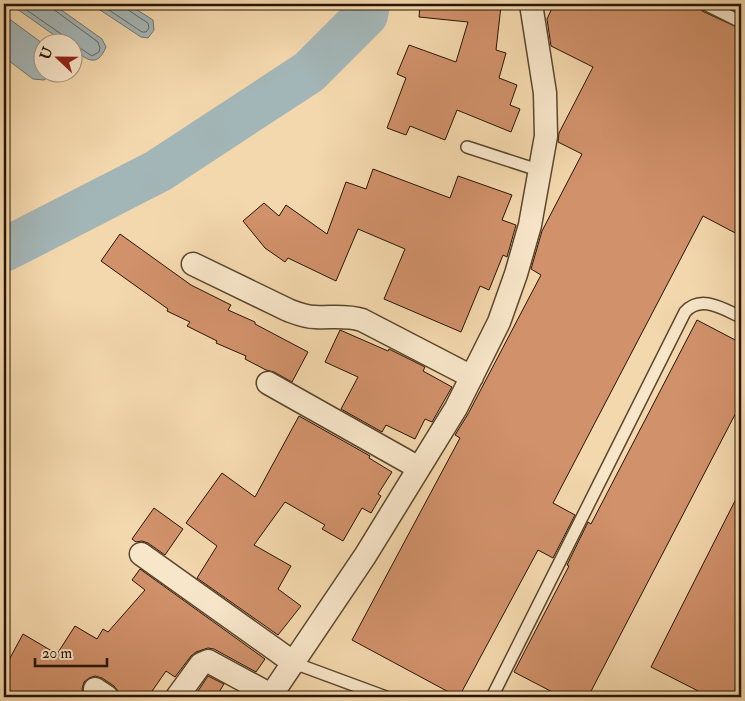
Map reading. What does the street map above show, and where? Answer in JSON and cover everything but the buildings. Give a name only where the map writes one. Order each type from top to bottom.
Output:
[{"type":"street","points":[[177,697],[201,664],[208,662],[270,696],[365,556],[456,408],[472,377],[499,322],[516,274],[530,225],[541,171],[546,136],[544,93],[531,4]]},
{"type":"street","points":[[193,264],[294,312],[313,317],[350,317],[362,320],[472,377]]},
{"type":"street","points":[[268,383],[419,468]]},
{"type":"street","points":[[140,554],[294,663]]},
{"type":"lane","points":[[705,4],[741,22]]},
{"type":"lane","points":[[467,147],[541,171]]},
{"type":"lane","points":[[492,697],[685,312],[693,305],[705,303],[741,317]]},
{"type":"lane","points":[[294,663],[386,697]]},
{"type":"water","points":[[10,4],[53,4],[102,39],[106,47],[99,58],[95,60],[87,59],[82,56],[82,32],[50,32]]},
{"type":"water","points":[[91,4],[128,4],[153,20],[154,30],[148,38],[141,37]]},
{"type":"water","points":[[4,15],[32,36],[32,78],[4,57]]},
{"type":"waterway","points":[[4,250],[158,171],[309,72],[366,15],[368,4]]}]
